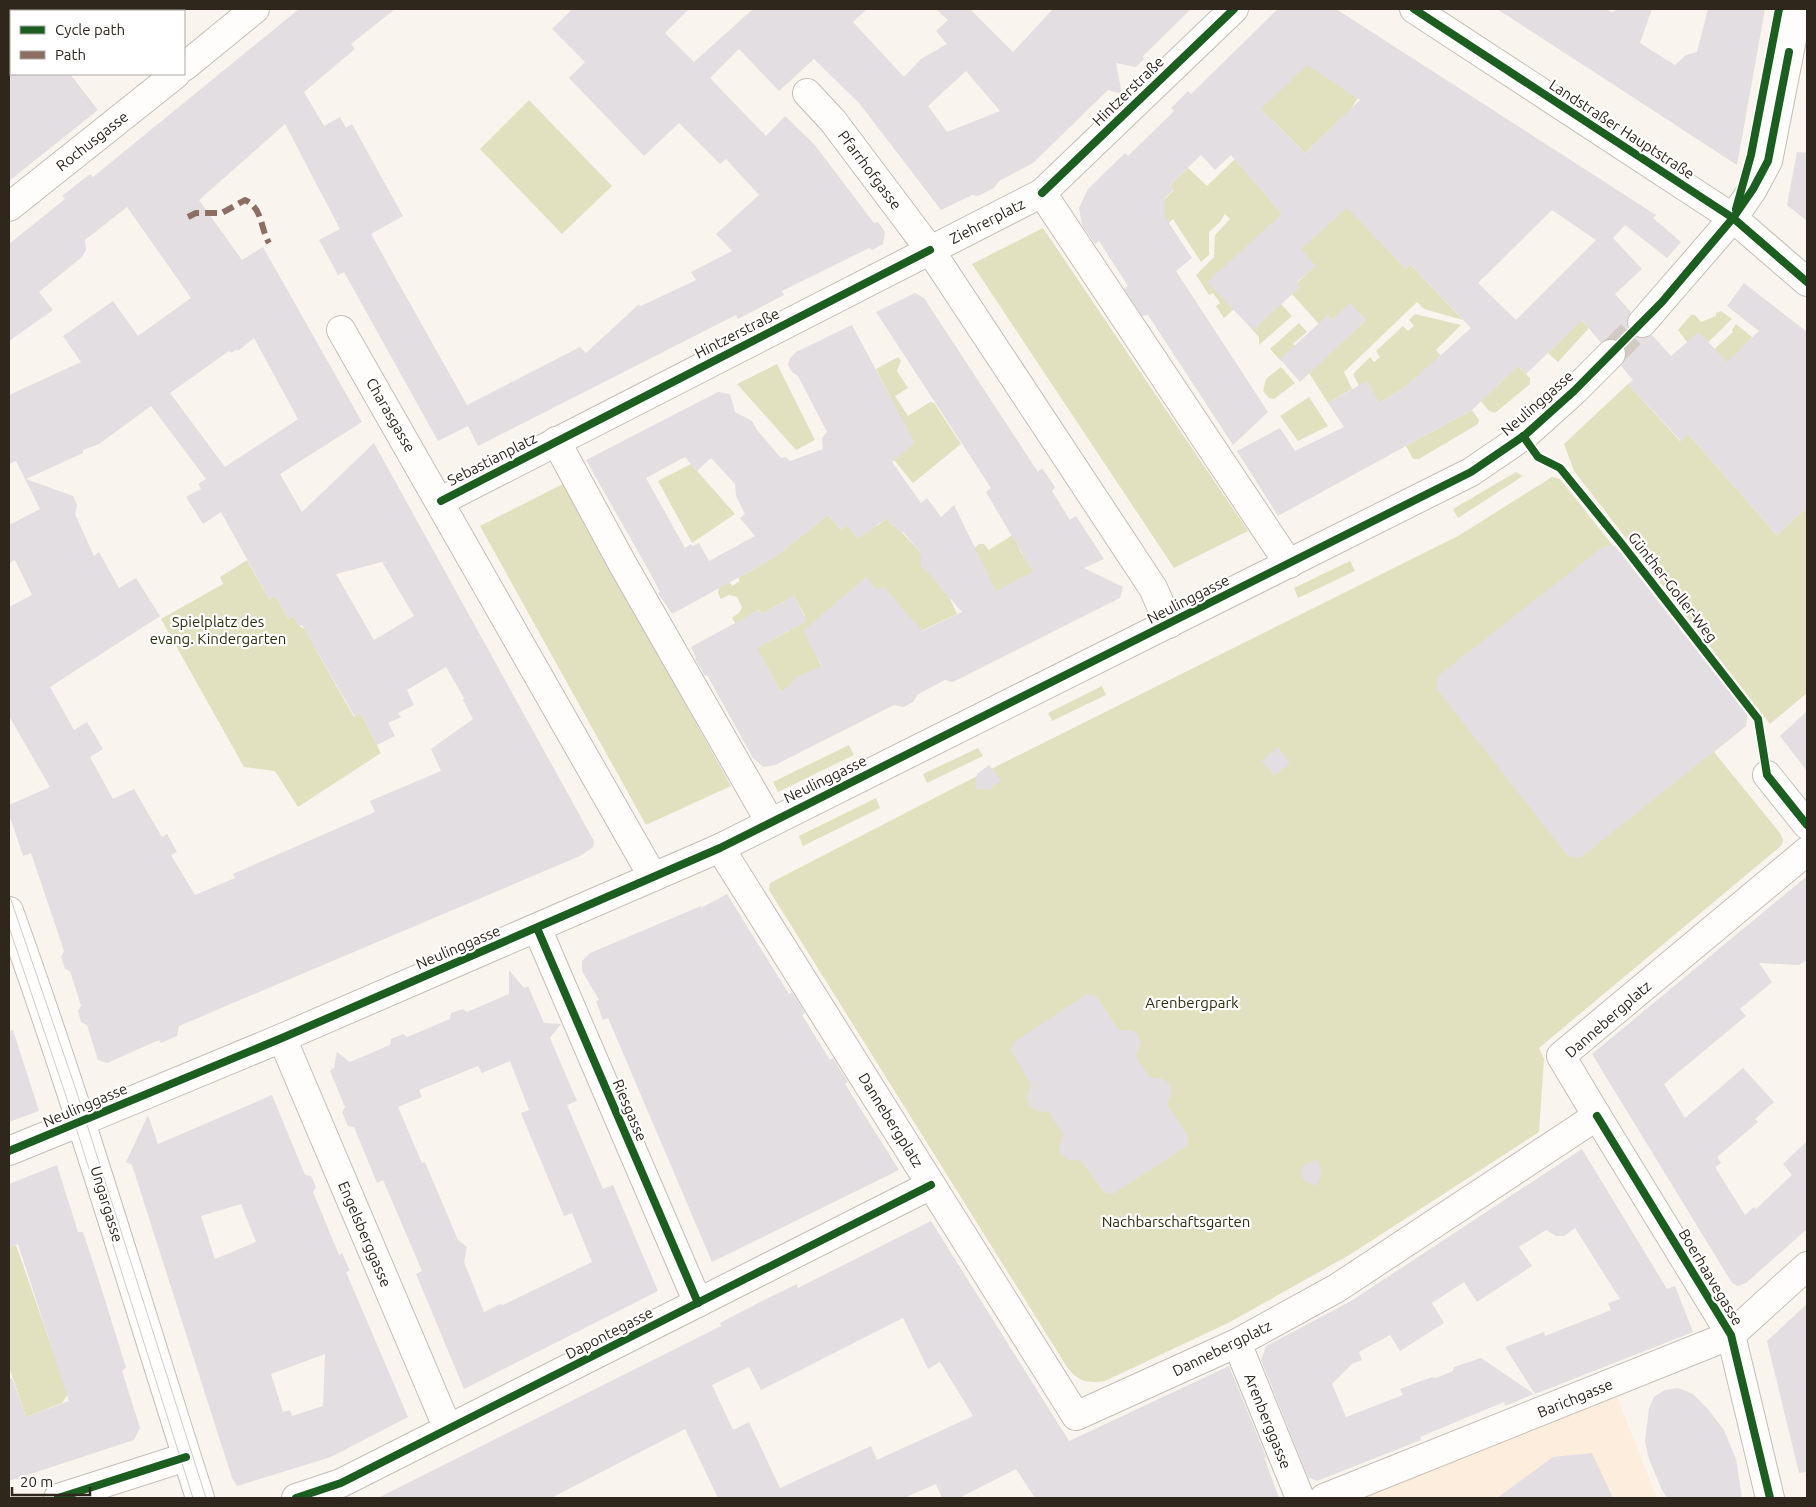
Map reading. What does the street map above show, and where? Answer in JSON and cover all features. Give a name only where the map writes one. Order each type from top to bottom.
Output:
[{"type":"street","name":"Rochusgasse","points":[[185,64],[255,9]]},
{"type":"street","name":"Hintzerstraße","points":[[1042,193],[1234,9]]},
{"type":"street","name":"Landstraßer Hauptstraße","points":[[1414,9],[1733,218],[1807,282]]},
{"type":"street","points":[[1642,323],[1733,218],[1753,189],[1768,161],[1798,9]]},
{"type":"street","name":"Rochusgasse","points":[[9,207],[172,75]]},
{"type":"street","name":"Pfarrhofgasse","points":[[807,93],[832,121],[930,250]]},
{"type":"street","name":"Ziehrerplatz","points":[[1169,624],[1153,588],[930,250],[1042,193],[1289,564]]},
{"type":"street","name":"Hintzerstraße","points":[[556,441],[930,250]]},
{"type":"street","name":"Charasgasse","points":[[341,330],[441,501]]},
{"type":"street","name":"Neulinggasse","points":[[9,1152],[282,1038],[720,848],[1471,472],[1524,435],[1574,391],[1611,354]]},
{"type":"street","name":"Sebastianplatz","points":[[653,877],[441,501],[556,441],[622,563],[770,822]]},
{"type":"street","points":[[1767,775],[1807,825]]},
{"type":"street","name":"Dannebergplatz","points":[[720,848],[1076,1416],[1237,1343],[1337,1288],[1597,1116],[1561,1056],[1807,852]]},
{"type":"street","name":"Ungargasse","points":[[9,911],[46,1014],[200,1498]]},
{"type":"street","name":"Riesgasse","points":[[537,928],[698,1303]]},
{"type":"street","name":"Engelsberggasse","points":[[282,1038],[448,1429]]},
{"type":"street","name":"Boerhaavegasse","points":[[1597,1116],[1731,1336],[1770,1498]]},
{"type":"street","name":"Dapontegasse","points":[[296,1498],[341,1483],[931,1185]]},
{"type":"street","name":"Barichgasse","points":[[1324,1498],[1731,1336],[1807,1266]]},
{"type":"street","name":"Arenberggasse","points":[[1237,1343],[1300,1498]]},
{"type":"street","points":[[58,1498],[186,1457]]},
{"type":"shaded area","points":[[1615,1392],[1657,1498],[1356,1498]]},
{"type":"green space","points":[[1305,56],[1321,74],[1359,96],[1351,109],[1305,153],[1274,122],[1251,109]]},
{"type":"green space","points":[[529,100],[612,186],[562,234],[480,149]]},
{"type":"green space","points":[[1235,159],[1282,214],[1256,289],[1224,318],[1216,306],[1220,303],[1213,293],[1209,295],[1196,275],[1214,257],[1215,235],[1230,219],[1225,214],[1220,222],[1209,232],[1209,255],[1201,262],[1173,219],[1161,230],[1158,219],[1165,212],[1164,200],[1174,190],[1170,185],[1188,168],[1207,186]]},
{"type":"green space","points":[[1352,203],[1370,231],[1406,269],[1410,264],[1463,320],[1424,309],[1417,302],[1344,372],[1352,389],[1328,403],[1309,373],[1366,320],[1350,304],[1332,320],[1328,315],[1319,324],[1292,294],[1300,287],[1297,283],[1315,266],[1300,249]]},
{"type":"green space","points":[[1043,228],[1248,531],[1174,568],[972,264]]},
{"type":"green space","points":[[1281,304],[1292,316],[1259,345],[1259,337],[1249,326],[1267,309]]},
{"type":"green space","points":[[1721,311],[1732,319],[1696,354],[1678,330],[1691,315],[1695,315],[1701,322],[1716,316],[1716,313]]},
{"type":"green space","points":[[1415,314],[1461,325],[1436,350],[1441,356],[1404,388],[1379,403],[1367,382],[1359,386],[1353,374],[1370,357],[1374,362],[1380,357],[1376,351],[1403,326],[1408,331],[1414,326],[1409,320]]},
{"type":"green space","points":[[1581,320],[1589,328],[1558,362],[1548,353]]},
{"type":"green space","points":[[1299,323],[1307,332],[1293,344],[1297,348],[1282,362],[1270,349]]},
{"type":"green space","points":[[1736,324],[1752,337],[1716,377],[1707,356],[1733,332],[1732,330]]},
{"type":"green space","points":[[898,357],[901,361],[897,371],[908,388],[895,396],[908,416],[930,402],[934,403],[961,444],[913,483],[894,460],[895,406],[876,369]]},
{"type":"green space","points":[[777,364],[815,440],[796,450],[737,384]]},
{"type":"green space","points":[[1518,366],[1530,378],[1530,384],[1495,413],[1489,411],[1481,401]]},
{"type":"green space","points":[[1281,367],[1295,383],[1274,399],[1269,398],[1263,391],[1266,379]]},
{"type":"green space","points":[[1628,384],[1680,441],[1688,434],[1777,535],[1807,507],[1807,693],[1770,724],[1574,471],[1564,444]]},
{"type":"green space","points":[[1309,397],[1328,426],[1298,441],[1280,416]]},
{"type":"green space","points":[[1472,410],[1479,420],[1478,424],[1419,459],[1413,459],[1406,446]]},
{"type":"green space","points":[[691,464],[735,514],[692,543],[658,481]]},
{"type":"green space","points":[[1516,472],[1523,476],[1458,518],[1453,509]]},
{"type":"green space","name":"Arenbergpark","points":[[1552,477],[1560,479],[1747,715],[1746,726],[1714,752],[1780,833],[1783,840],[1782,845],[1539,1048],[1544,1059],[1539,1132],[1351,1254],[1230,1322],[1105,1381],[1088,1382],[1075,1376],[1067,1367],[769,890],[770,883],[977,776],[1458,536]]},
{"type":"green space","points":[[563,484],[731,786],[646,825],[480,526]]},
{"type":"green space","points":[[828,515],[841,530],[847,525],[877,526],[887,518],[893,527],[895,525],[921,553],[921,565],[944,586],[957,614],[919,632],[811,645],[826,675],[783,695],[756,648],[789,631],[787,626],[805,616],[794,596],[762,614],[759,610],[736,624],[732,618],[740,612],[742,607],[737,597],[729,595],[721,599],[718,593],[719,587],[730,582],[732,586],[740,581],[738,578],[775,557]]},
{"type":"green space","points":[[1017,532],[1025,545],[1019,549],[1022,554],[1050,583],[1021,578],[1014,582],[1015,584],[985,599],[993,586],[980,559],[963,559],[979,544],[984,544],[989,550]]},
{"type":"green space","name":"Spielplatz des evang. Kindergarten","points":[[247,560],[269,599],[276,596],[288,619],[293,616],[299,626],[328,640],[315,648],[354,717],[361,713],[381,753],[298,807],[275,771],[244,767],[161,619],[223,584],[220,577]]},
{"type":"green space","points":[[1350,561],[1355,571],[1298,598],[1294,588]]},
{"type":"green space","points":[[1102,686],[1106,695],[1052,721],[1048,713]]},
{"type":"green space","points":[[849,745],[854,755],[778,792],[773,782]]},
{"type":"green space","points":[[978,748],[983,756],[927,783],[923,774]]},
{"type":"green space","points":[[876,798],[880,808],[803,846],[799,836]]},
{"type":"green space","points":[[16,1245],[68,1394],[62,1403],[26,1417],[9,1367],[9,1248]]},
{"type":"building","points":[[299,9],[395,9],[351,44],[355,49],[304,92],[324,126],[340,117],[346,128],[352,124],[403,216],[371,234],[467,405],[580,347],[586,353],[638,305],[641,306],[696,280],[691,272],[732,251],[716,234],[759,195],[726,159],[720,164],[679,123],[644,156],[569,78],[585,62],[552,29],[572,9],[689,9],[665,33],[694,62],[753,9],[867,9],[853,22],[904,77],[921,59],[947,44],[936,31],[948,20],[936,9],[970,9],[1013,52],[1053,9],[1191,9],[1143,56],[1144,59],[1136,67],[1116,63],[1122,94],[1108,90],[1033,163],[999,181],[994,188],[978,196],[972,195],[941,210],[859,103],[814,59],[779,91],[739,49],[710,78],[766,136],[785,116],[814,144],[874,223],[878,222],[885,232],[883,244],[872,250],[869,248],[782,291],[784,295],[738,319],[736,315],[478,446],[468,426],[438,441],[344,272],[338,275],[319,240],[340,229],[285,124],[199,200],[242,260],[263,247],[362,422],[280,474],[302,512],[374,443],[594,841],[593,847],[580,856],[179,1026],[177,1036],[161,1043],[159,1040],[107,1063],[98,1060],[87,1025],[81,1022],[78,1011],[81,1006],[70,971],[65,969],[61,957],[64,951],[31,853],[23,856],[9,814],[9,805],[50,787],[9,716],[9,607],[32,595],[15,560],[9,563],[9,525],[40,509],[16,461],[9,464],[9,395],[81,362],[63,336],[113,301],[138,336],[191,298],[127,207],[85,240],[86,250],[82,257],[39,292],[53,310],[9,341],[9,244],[65,199],[62,196],[90,174],[93,177]],"holes":[[[966,71],[1000,111],[947,132],[928,106]],[[254,338],[298,419],[225,467],[170,393],[229,351],[231,353],[237,349],[238,351]],[[151,406],[206,479],[198,484],[201,489],[186,497],[203,524],[221,512],[269,599],[276,596],[288,619],[293,616],[299,626],[302,625],[355,717],[361,713],[377,745],[395,736],[388,723],[401,717],[398,713],[414,705],[407,690],[446,667],[464,698],[463,700],[473,719],[431,749],[441,771],[370,801],[375,812],[233,874],[235,878],[195,895],[171,855],[177,852],[167,834],[162,837],[134,789],[113,799],[90,757],[103,749],[87,722],[74,730],[50,687],[160,616],[136,578],[119,588],[99,552],[94,556],[75,514],[77,505],[73,496],[26,479],[83,453],[83,450],[99,444]],[[382,562],[414,616],[374,640],[336,574]]]},
{"type":"building","points":[[1278,9],[1336,9],[1656,215],[1653,218],[1681,242],[1667,258],[1625,225],[1613,238],[1642,269],[1615,294],[1631,312],[1627,321],[1627,329],[1632,335],[1640,338],[1652,335],[1671,356],[1699,332],[1727,362],[1759,331],[1727,306],[1744,283],[1807,332],[1807,507],[1777,535],[1688,434],[1681,441],[1628,384],[1633,380],[1621,366],[1626,358],[1626,350],[1622,343],[1615,339],[1607,339],[1601,343],[1582,320],[1526,374],[1518,366],[1472,410],[1278,516],[1237,451],[1280,428],[1295,451],[1344,427],[1328,403],[1367,381],[1379,403],[1404,388],[1471,328],[1410,264],[1406,269],[1347,208],[1301,249],[1316,266],[1297,282],[1300,287],[1253,330],[1207,282],[1282,214],[1231,155],[1215,170],[1201,155],[1170,185],[1174,189],[1165,198],[1165,217],[1192,258],[1176,271],[1268,412],[1233,445],[1148,315],[1142,316],[1124,289],[1128,286],[1099,241],[1095,244],[1082,225],[1079,208],[1088,189],[1125,153],[1128,156],[1174,111],[1171,108],[1188,91],[1191,94]],"holes":[[[1307,65],[1360,100],[1305,153],[1261,109]],[[1552,210],[1596,240],[1516,320],[1478,283]]]},
{"type":"building","points":[[1497,9],[1605,9],[1612,12],[1620,9],[1652,9],[1640,43],[1675,65],[1686,55],[1697,52],[1708,9],[1765,9],[1737,165]]},
{"type":"building","points":[[9,74],[71,75],[98,110],[9,181]]},
{"type":"building","points":[[1797,152],[1807,153],[1807,221],[1787,205]]},
{"type":"building","points":[[915,293],[924,298],[1038,472],[1042,468],[1055,487],[1052,491],[1070,520],[1076,516],[1104,559],[1084,568],[1123,587],[1120,598],[953,682],[945,680],[918,694],[913,702],[904,707],[894,705],[775,765],[763,767],[753,758],[707,675],[705,676],[695,659],[691,647],[759,610],[762,614],[794,596],[807,621],[757,648],[781,692],[800,675],[822,666],[803,631],[866,577],[876,589],[885,588],[922,631],[962,612],[921,565],[921,553],[903,532],[901,533],[895,525],[893,527],[887,518],[858,539],[847,525],[841,530],[828,515],[774,558],[672,614],[658,593],[660,592],[649,571],[586,460],[718,392],[730,394],[735,412],[752,421],[757,430],[781,458],[786,457],[790,461],[823,449],[822,438],[827,432],[798,376],[792,372],[788,365],[790,358],[796,352],[852,325],[915,443],[892,462],[921,503],[927,498],[941,517],[954,505],[996,591],[1033,572],[986,492],[991,488],[876,312]],"holes":[[[685,457],[697,471],[711,458],[735,484],[736,496],[745,514],[740,518],[755,536],[709,561],[699,543],[692,546],[691,544],[685,548],[646,478]]]},
{"type":"building","points":[[1350,303],[1366,320],[1300,382],[1280,359],[1328,315],[1332,320]]},
{"type":"building","points":[[1604,546],[1615,546],[1747,715],[1746,726],[1580,858],[1568,856],[1436,688],[1438,676]]},
{"type":"building","points":[[1807,711],[1807,771],[1780,736]]},
{"type":"building","points":[[1278,747],[1290,763],[1274,776],[1262,761]]},
{"type":"building","points":[[989,765],[1001,780],[989,790],[975,788],[977,774]]},
{"type":"building","points":[[1807,876],[1807,960],[1799,965],[1759,963],[1772,982],[1740,1009],[1746,1016],[1664,1084],[1685,1118],[1743,1068],[1774,1102],[1755,1119],[1758,1122],[1717,1157],[1721,1163],[1715,1167],[1745,1215],[1754,1207],[1756,1209],[1792,1175],[1783,1164],[1807,1141],[1807,1229],[1746,1283],[1738,1286],[1732,1283],[1592,1054]]},
{"type":"building","points":[[727,894],[789,994],[792,992],[805,1013],[802,1015],[830,1060],[833,1058],[848,1082],[845,1084],[899,1170],[712,1262],[608,1018],[603,1020],[596,1001],[599,1000],[582,971],[582,961],[590,953],[701,906],[701,908]]},
{"type":"building","points":[[509,970],[524,988],[528,986],[544,1023],[561,1024],[550,1038],[577,1101],[567,1105],[603,1189],[613,1185],[658,1291],[464,1389],[416,1274],[422,1271],[383,1180],[377,1183],[354,1127],[348,1126],[342,1112],[345,1107],[330,1071],[334,1068],[337,1052],[350,1062],[390,1045],[391,1039],[403,1034],[407,1037],[450,1019],[451,1013],[463,1009],[467,1012],[509,994]],"holes":[[[510,1061],[529,1110],[521,1113],[525,1123],[564,1216],[572,1213],[592,1262],[503,1305],[500,1304],[484,1312],[464,1262],[467,1247],[458,1240],[425,1162],[422,1163],[398,1107],[422,1097],[419,1090],[478,1066],[482,1073]]]},
{"type":"building","points":[[1087,994],[1097,997],[1119,1030],[1131,1030],[1137,1033],[1141,1042],[1136,1056],[1150,1078],[1161,1078],[1170,1084],[1172,1092],[1167,1104],[1188,1136],[1187,1146],[1113,1194],[1104,1192],[1080,1160],[1070,1160],[1061,1154],[1059,1148],[1063,1135],[1049,1112],[1038,1111],[1030,1106],[1027,1097],[1031,1085],[1011,1050],[1014,1042]]},
{"type":"building","points":[[13,1030],[39,1111],[9,1122],[9,1031]]},
{"type":"building","points":[[272,1095],[305,1175],[311,1176],[316,1187],[313,1192],[339,1255],[342,1253],[350,1271],[346,1272],[408,1417],[331,1457],[237,1486],[232,1478],[132,1165],[126,1162],[148,1115],[158,1144]],"holes":[[[241,1204],[256,1242],[215,1259],[201,1216]],[[325,1354],[323,1406],[292,1416],[290,1410],[283,1412],[271,1374]]]},
{"type":"building","points":[[1582,1149],[1667,1289],[1675,1286],[1693,1332],[1535,1394],[1505,1347],[1544,1332],[1545,1336],[1611,1310],[1608,1303],[1620,1299],[1575,1228],[1564,1236],[1556,1236],[1546,1230],[1519,1247],[1532,1266],[1477,1302],[1464,1282],[1432,1303],[1444,1323],[1400,1351],[1390,1335],[1359,1352],[1362,1360],[1352,1364],[1332,1384],[1346,1417],[1403,1395],[1400,1389],[1432,1377],[1436,1378],[1453,1371],[1454,1367],[1481,1358],[1534,1394],[1505,1406],[1504,1402],[1420,1437],[1421,1440],[1317,1481],[1308,1477],[1261,1360],[1266,1346],[1351,1301]]},
{"type":"building","points":[[1317,1160],[1322,1173],[1316,1186],[1304,1180],[1301,1173],[1304,1165]]},
{"type":"building","points":[[57,1165],[78,1232],[83,1232],[101,1287],[126,1368],[122,1371],[140,1428],[134,1440],[9,1481],[9,1379],[12,1378],[26,1417],[69,1401],[18,1244],[9,1248],[9,1184]]},
{"type":"building","points":[[931,1221],[1069,1441],[1229,1366],[1267,1459],[1264,1457],[1279,1498],[1035,1498],[1016,1469],[959,1498],[942,1498],[936,1484],[904,1498],[718,1498],[685,1429],[551,1498],[378,1498],[721,1326],[720,1323],[764,1300],[797,1284],[798,1288]],"holes":[[[903,1318],[928,1369],[940,1362],[973,1416],[877,1460],[871,1446],[780,1488],[749,1422],[733,1430],[712,1385],[749,1367],[761,1390]]]},
{"type":"building","points":[[1807,1304],[1807,1472],[1799,1473],[1767,1341]]},
{"type":"building","points":[[1678,1388],[1693,1394],[1708,1409],[1724,1430],[1736,1459],[1742,1498],[1667,1498],[1662,1490],[1649,1459],[1645,1441],[1649,1408],[1654,1397],[1665,1390]]},
{"type":"building","points":[[1592,1453],[1613,1498],[1497,1498],[1553,1457]]},
{"type":"tunnel","points":[[1611,354],[1642,323]]},
{"type":"tram line","points":[[9,894],[76,1090],[206,1498]]},
{"type":"tram line","points":[[9,927],[66,1096],[193,1498]]},
{"type":"marked path","points":[[188,217],[196,213],[222,213],[245,200],[258,213],[269,243]]},
{"type":"cycle path","points":[[1042,193],[1234,9]]},
{"type":"cycle path","points":[[1414,9],[1733,218],[1807,282]]},
{"type":"cycle path","points":[[1736,209],[1751,155],[1779,9]]},
{"type":"cycle path","points":[[9,1151],[282,1038],[720,848],[1471,472],[1525,435],[1574,391],[1662,302],[1733,218],[1753,189],[1768,161],[1789,52]]},
{"type":"cycle path","points":[[441,501],[930,250]]},
{"type":"cycle path","name":"Günther-Goller-Weg","points":[[1523,436],[1538,457],[1560,468],[1758,719],[1767,775],[1807,825]]},
{"type":"cycle path","points":[[537,928],[698,1303]]},
{"type":"cycle path","points":[[1597,1116],[1731,1335],[1770,1498]]},
{"type":"cycle path","points":[[296,1498],[341,1483],[931,1185]]},
{"type":"cycle path","points":[[58,1498],[186,1457]]},
{"type":"park label","name":"Nachbarschaftsgarten","points":[[1176,1221]]}]
